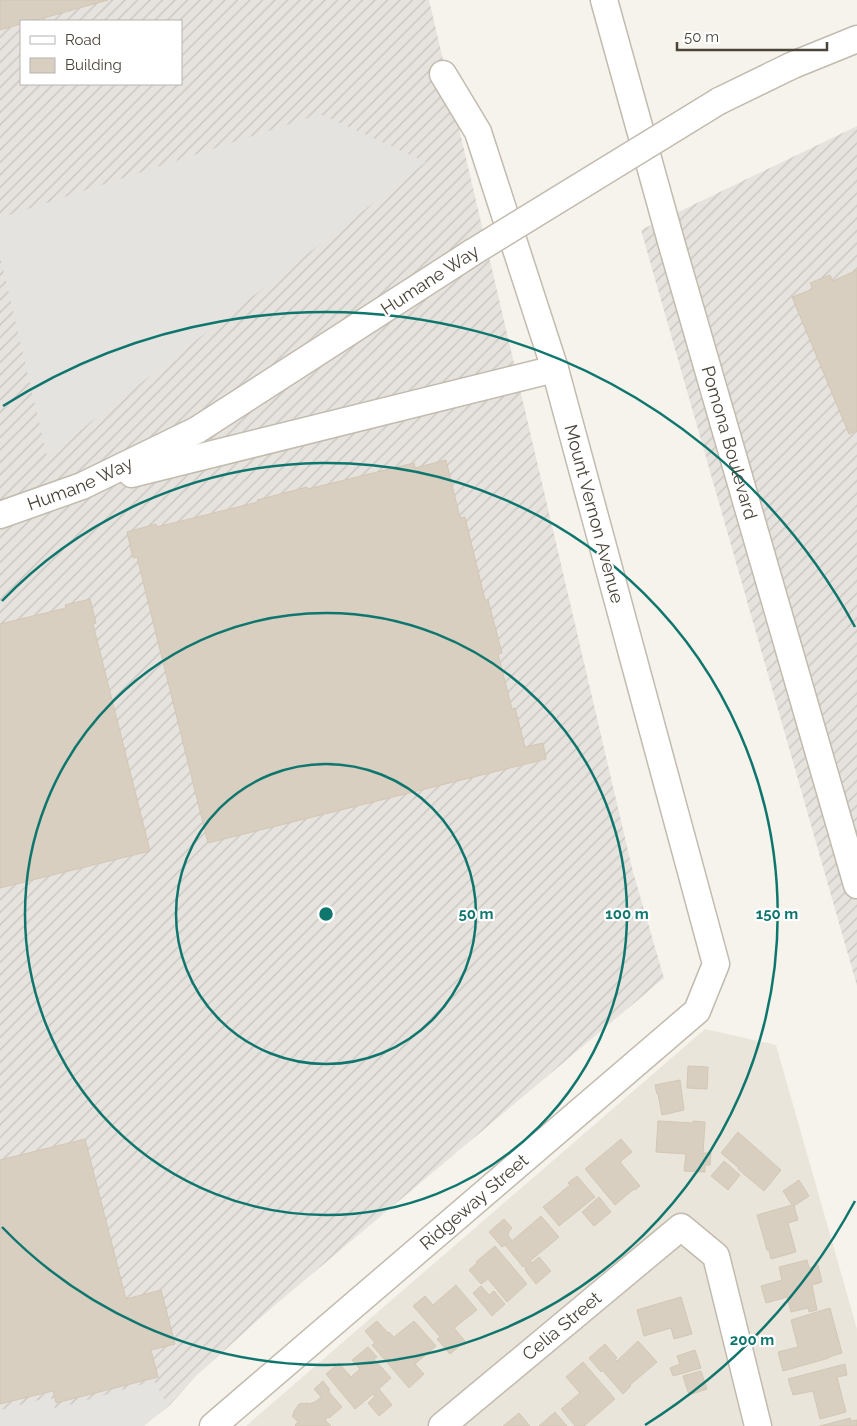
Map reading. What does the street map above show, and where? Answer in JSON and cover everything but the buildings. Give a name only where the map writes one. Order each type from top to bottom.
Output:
[{"type":"street","name":"Pomona Boulevard","points":[[604,0],[672,246],[857,886]]},
{"type":"street","name":"Humane Way","points":[[0,515],[82,486],[197,430],[473,252],[719,101],[794,64],[857,39]]},
{"type":"street","name":"Mount Vernon Avenue","points":[[443,74],[478,132],[555,369],[716,964]]},
{"type":"street","points":[[82,486],[555,369]]},
{"type":"street","name":"Ridgeway Street","points":[[213,1426],[697,1011],[716,964]]},
{"type":"street","name":"Celia Street","points":[[442,1426],[681,1226],[716,1256],[758,1426]]},
{"type":"shaded area","points":[[0,0],[429,0],[633,872],[664,978],[275,1305],[196,1376],[170,1405],[144,1426],[0,1426]]},
{"type":"shaded area","points":[[320,114],[426,162],[47,456],[0,256],[0,218]]},
{"type":"shaded area","points":[[857,126],[857,986],[641,230]]},
{"type":"shaded area","points":[[705,1029],[776,1045],[857,1329],[857,1426],[246,1426]]},
{"type":"shaded area","points":[[154,1381],[167,1404],[141,1426],[0,1426],[0,1410],[51,1397],[55,1409]]}]
